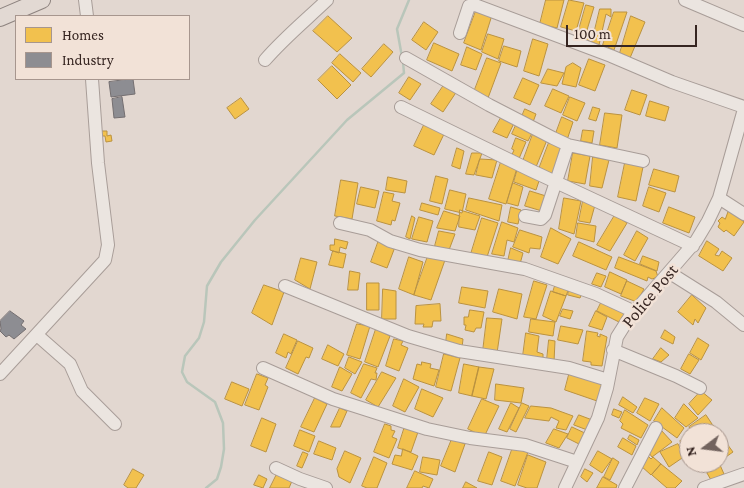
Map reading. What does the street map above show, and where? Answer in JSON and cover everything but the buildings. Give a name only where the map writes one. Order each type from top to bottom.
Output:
[{"type":"main road","points":[[0,18],[42,0]]},
{"type":"street","points":[[85,0],[87,15]]},
{"type":"street","points":[[265,60],[283,39],[308,19],[326,0]]},
{"type":"street","points":[[685,0],[744,25]]},
{"type":"street","points":[[460,33],[467,10],[470,6],[475,5],[611,56],[743,114]]},
{"type":"street","points":[[406,58],[489,105],[568,145],[643,161]]},
{"type":"street","points":[[0,374],[104,260],[108,245],[98,163],[92,80]]},
{"type":"street","points":[[401,107],[693,246]]},
{"type":"street","name":"Police Post","points":[[564,488],[598,418],[617,337],[635,312],[693,246],[708,221],[719,198],[743,114]]},
{"type":"street","points":[[526,216],[541,219],[545,215],[568,145]]},
{"type":"street","points":[[719,198],[744,214]]},
{"type":"street","points":[[340,223],[370,230],[390,241],[420,250],[524,269],[596,294],[635,312]]},
{"type":"street","points":[[670,273],[716,302],[744,325]]},
{"type":"street","points":[[285,286],[408,336],[459,351],[569,368],[608,380]]},
{"type":"street","points":[[36,335],[67,360],[82,391],[115,424]]},
{"type":"street","points":[[613,350],[700,388]]},
{"type":"street","points":[[263,368],[332,399],[427,429],[470,438],[525,444],[577,462]]},
{"type":"street","points":[[624,488],[656,428]]},
{"type":"street","points":[[276,468],[326,488]]},
{"type":"street","points":[[704,488],[744,474]]},
{"type":"waterway","points":[[402,57],[397,29],[409,0]]},
{"type":"waterway","points":[[206,488],[217,479],[221,467],[224,449],[223,423],[215,402],[187,382],[182,372],[185,356],[199,338],[204,322],[207,286],[221,262],[255,220],[347,120],[404,73],[403,62]]}]
